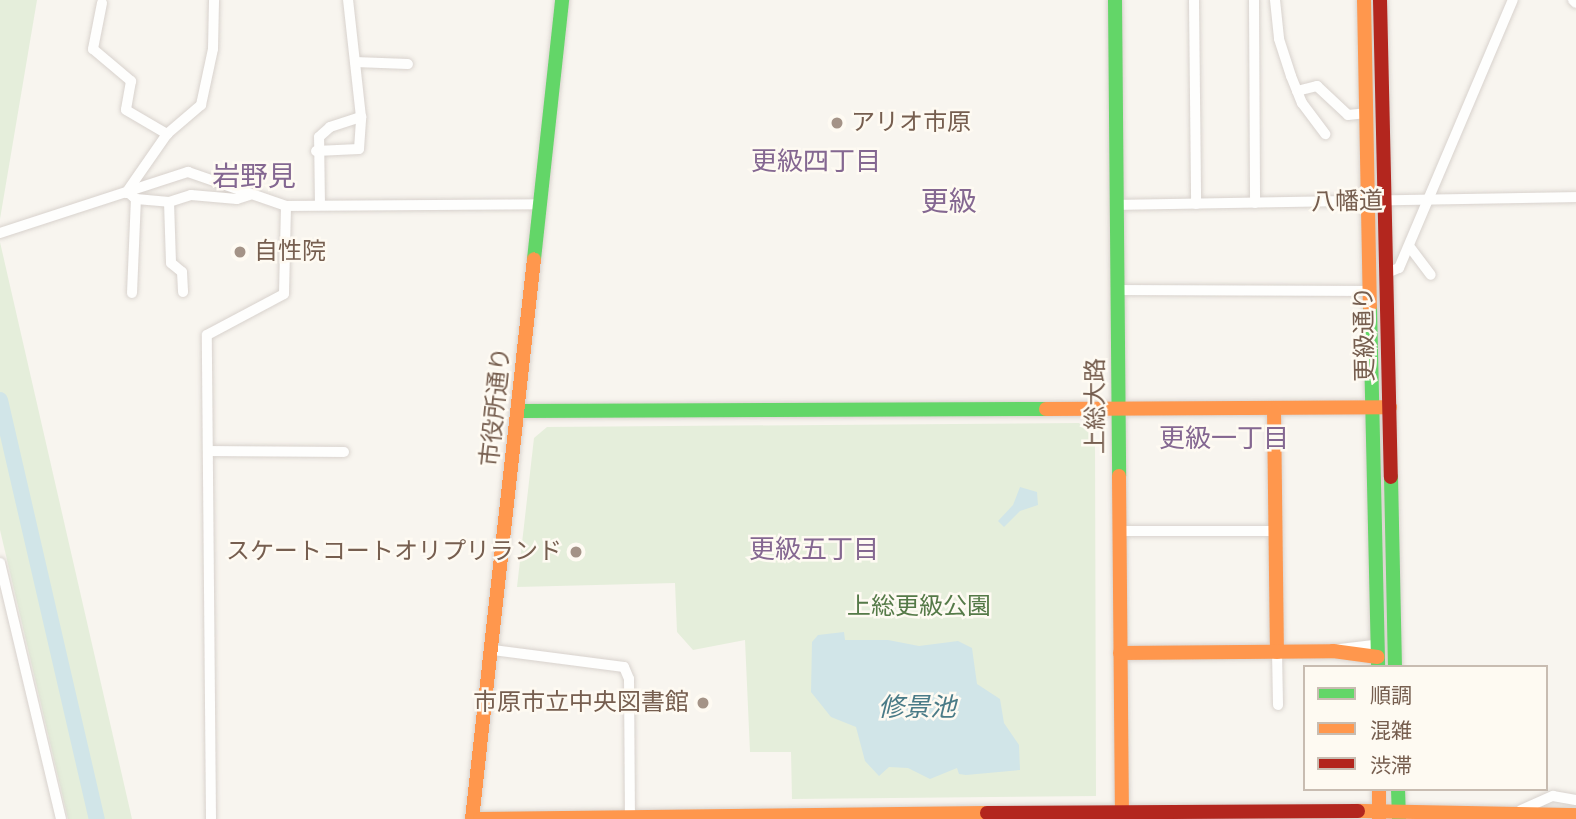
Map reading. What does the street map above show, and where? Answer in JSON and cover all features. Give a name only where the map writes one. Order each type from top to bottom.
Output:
[{"type":"street","points":[[132,293],[130,195],[167,134],[204,98],[213,49],[214,0]]},
{"type":"street","points":[[316,151],[359,149],[361,117],[348,0]]},
{"type":"street","name":"市役所通り","points":[[472,819],[493,650],[562,0]]},
{"type":"street","name":"上総大路","points":[[1115,0],[1122,815]]},
{"type":"street","points":[[1194,0],[1196,204]]},
{"type":"street","points":[[1255,0],[1255,203]]},
{"type":"street","points":[[1275,0],[1279,39],[1297,91],[1325,134]]},
{"type":"street","name":"更級通り","points":[[1364,0],[1378,656]]},
{"type":"street","name":"更級通り","points":[[1380,0],[1395,665]]},
{"type":"street","points":[[1387,273],[1399,268],[1432,197],[1513,0]]},
{"type":"street","points":[[102,3],[93,49],[131,81],[126,110],[167,134]]},
{"type":"street","points":[[355,62],[408,64]]},
{"type":"street","points":[[1297,91],[1317,86],[1348,115],[1366,113]]},
{"type":"street","points":[[320,205],[316,151],[324,130],[361,117]]},
{"type":"street","points":[[0,233],[130,195],[188,172],[286,206],[541,204]]},
{"type":"street","points":[[130,195],[169,202],[191,195],[237,199],[250,195]]},
{"type":"street","name":"八幡道","points":[[1117,205],[1385,202],[1432,197],[1576,197]]},
{"type":"street","points":[[169,202],[171,262],[182,271],[183,292]]},
{"type":"street","points":[[211,819],[207,335],[284,295],[286,206]]},
{"type":"street","points":[[1409,246],[1431,275]]},
{"type":"street","points":[[1118,290],[1371,291]]},
{"type":"street","points":[[518,411],[1118,408],[1274,410],[1390,407]]},
{"type":"street","points":[[1274,410],[1278,705]]},
{"type":"street","points":[[208,451],[344,452]]},
{"type":"street","points":[[1119,531],[1275,531]]},
{"type":"street","points":[[0,563],[61,819]]},
{"type":"street","points":[[493,650],[624,667],[629,679],[630,817]]},
{"type":"street","points":[[1120,653],[1333,651],[1378,656]]},
{"type":"street","points":[[1379,791],[1379,816]]},
{"type":"street","points":[[1398,791],[1399,816]]},
{"type":"street","points":[[1524,814],[1548,798],[1576,800]]},
{"type":"street","points":[[1548,798],[1552,812]]},
{"type":"street","points":[[481,819],[1399,816],[1552,812],[1576,815]]},
{"type":"green space","points":[[0,0],[37,0],[0,219]]},
{"type":"green space","points":[[0,242],[132,819],[68,819],[0,530]]},
{"type":"green space","name":"上総更級公園","points":[[1079,423],[1095,437],[1096,796],[792,799],[791,752],[750,752],[745,640],[693,650],[677,632],[675,583],[517,587],[534,438],[547,427]]},
{"type":"water","points":[[1020,487],[1037,492],[1038,505],[1020,511],[1004,527],[998,521],[1013,505]]},
{"type":"water","name":"修景池","points":[[844,632],[845,640],[888,640],[919,646],[958,641],[972,648],[977,684],[1000,699],[1004,723],[1019,745],[1020,770],[966,775],[959,774],[957,768],[930,779],[908,768],[889,767],[879,776],[865,761],[856,727],[831,717],[811,692],[812,642],[818,635]]},
{"type":"waterway","points":[[0,400],[97,819]]},
{"type":"traffic: fast","points":[[534,259],[562,0]]},
{"type":"traffic: fast","points":[[1115,0],[1119,476]]},
{"type":"traffic: fast","points":[[1370,307],[1378,665]]},
{"type":"traffic: fast","points":[[518,411],[1046,409]]},
{"type":"traffic: fast","points":[[1391,477],[1395,665]]},
{"type":"traffic: fast","points":[[1398,791],[1399,819]]},
{"type":"traffic: slow","points":[[1364,0],[1370,307]]},
{"type":"traffic: slow","points":[[472,819],[534,259]]},
{"type":"traffic: slow","points":[[1046,409],[1390,407]]},
{"type":"traffic: slow","points":[[1274,410],[1277,652]]},
{"type":"traffic: slow","points":[[1119,476],[1122,819]]},
{"type":"traffic: slow","points":[[1120,653],[1333,651],[1378,657]]},
{"type":"traffic: slow","points":[[1379,791],[1379,819]]},
{"type":"traffic: slow","points":[[1358,811],[1576,815]]},
{"type":"traffic: slow","points":[[480,819],[987,813]]},
{"type":"traffic: jam","points":[[1380,0],[1391,477]]},
{"type":"traffic: jam","points":[[987,813],[1358,811]]},
{"type":"place","name":"アリオ市原","points":[[837,123]]},
{"type":"place","name":"自性院","points":[[240,252]]},
{"type":"place","name":"スケートコートオリプリランド","points":[[576,552]]},
{"type":"place","name":"市原市立中央図書館","points":[[703,703]]},
{"type":"district","name":"更級四丁目","points":[[816,162]]},
{"type":"district","name":"岩野見","points":[[254,177]]},
{"type":"district","name":"更級","points":[[949,202]]},
{"type":"district","name":"更級一丁目","points":[[1224,439]]},
{"type":"district","name":"更級五丁目","points":[[814,550]]}]
